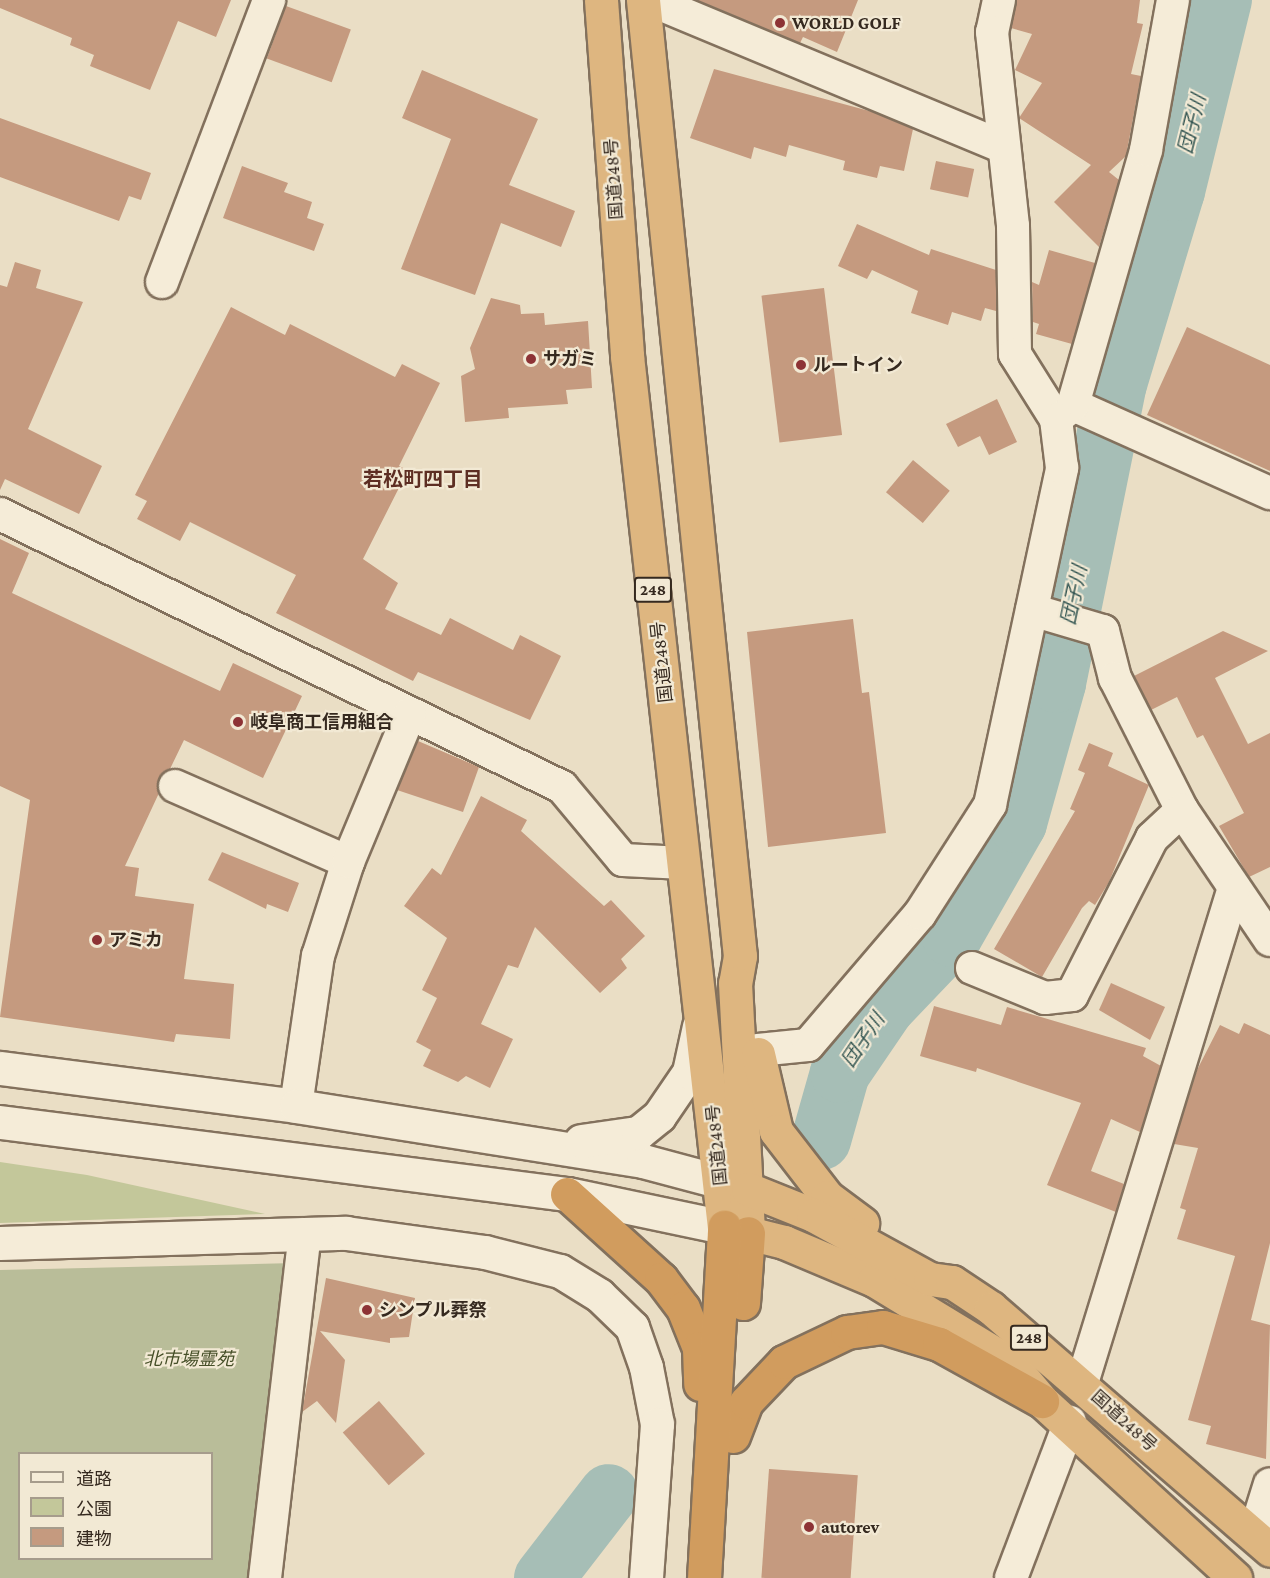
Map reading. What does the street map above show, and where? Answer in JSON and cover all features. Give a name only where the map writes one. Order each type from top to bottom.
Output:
[{"type":"highway","name":"国道248号","points":[[601,0],[627,356],[684,863],[702,1007],[735,1184]]},
{"type":"highway","name":"国道248号","points":[[643,0],[740,956],[735,982],[736,1230],[874,1280],[1010,1362],[1042,1401],[1070,1422],[1236,1578]]},
{"type":"highway","name":"248","points":[[740,956],[751,979],[758,1050],[776,1131],[807,1175],[864,1224],[937,1263],[952,1282]]},
{"type":"highway","name":"国道248号","points":[[735,1184],[813,1215],[930,1279],[952,1282],[1082,1383],[1262,1543]]},
{"type":"highway","points":[[567,1194],[661,1278],[683,1308],[699,1348],[700,1412],[723,1432]]},
{"type":"highway","points":[[704,1578],[723,1432],[736,1230]]},
{"type":"highway","points":[[724,1578],[723,1432],[746,1402],[784,1362],[847,1332],[883,1327],[939,1344],[1042,1401]]},
{"type":"street","points":[[162,282],[269,0]]},
{"type":"street","points":[[650,0],[1003,147]]},
{"type":"street","points":[[999,0],[992,32],[1013,226],[1015,354],[1072,413],[1135,432],[1270,493]]},
{"type":"street","points":[[758,1050],[808,1045],[956,864],[990,805],[1072,413],[1146,150],[1173,0]]},
{"type":"street","points":[[0,514],[562,787],[623,861],[684,863]]},
{"type":"street","points":[[1032,610],[1103,631],[1115,678],[1182,810],[1233,891],[1270,940]]},
{"type":"street","points":[[296,1106],[318,956],[348,862],[410,713]]},
{"type":"street","points":[[175,786],[348,862]]},
{"type":"street","points":[[972,968],[1046,998],[1072,995],[1152,838],[1182,810]]},
{"type":"street","points":[[1082,1383],[1233,891]]},
{"type":"street","points":[[547,1146],[638,1133],[659,1116],[689,1072],[702,1007]]},
{"type":"street","points":[[0,1068],[296,1106],[547,1146],[735,1184]]},
{"type":"street","points":[[0,1122],[567,1194],[736,1230]]},
{"type":"street","points":[[265,1578],[305,1234]]},
{"type":"street","points":[[0,1244],[305,1234],[392,1236],[560,1271],[599,1295],[632,1327],[657,1424],[646,1578]]},
{"type":"street","points":[[1011,1578],[1070,1422]]},
{"type":"street","points":[[1262,1543],[1270,1484]]},
{"type":"green space","points":[[0,1162],[87,1175],[265,1214],[0,1223]]},
{"type":"green space","name":"北市場霊苑","points":[[295,1263],[257,1578],[0,1578],[0,1270]]},
{"type":"building","points":[[0,0],[231,0],[216,37],[178,21],[150,90],[90,66],[94,55],[70,45],[72,38],[0,8]]},
{"type":"building","points":[[697,0],[858,0],[837,52],[803,37],[800,43]]},
{"type":"building","points":[[1016,0],[1140,0],[1137,23],[1143,24],[1131,74],[1141,76],[1126,156],[1109,172],[1119,180],[1099,247],[1054,202],[1091,165],[1019,118],[1042,83],[1015,70],[1032,34],[1011,28]]},
{"type":"building","points":[[286,6],[351,30],[332,82],[267,59]]},
{"type":"building","points":[[714,69],[873,112],[913,129],[904,171],[880,166],[877,178],[843,170],[845,161],[789,145],[786,157],[754,147],[751,159],[690,138]]},
{"type":"building","points":[[422,70],[538,119],[509,185],[575,211],[561,247],[501,223],[475,295],[401,269],[451,139],[402,118]]},
{"type":"building","points":[[0,118],[151,173],[141,200],[129,196],[119,221],[0,177]]},
{"type":"building","points":[[936,161],[974,169],[968,197],[930,189]]},
{"type":"building","points":[[242,166],[288,183],[284,192],[312,202],[307,218],[324,224],[314,251],[223,218]]},
{"type":"building","points":[[857,224],[929,255],[931,249],[996,270],[996,311],[985,308],[981,321],[952,312],[948,325],[911,313],[918,291],[872,270],[867,279],[838,266]]},
{"type":"building","points":[[1049,250],[1095,263],[1072,344],[1036,334],[1039,324],[1033,322],[1032,282],[1039,285]]},
{"type":"building","points":[[15,262],[41,270],[36,288],[83,302],[28,429],[102,466],[79,514],[5,479],[0,490],[0,285],[7,287]]},
{"type":"building","name":"ルートイン","points":[[824,288],[842,435],[780,443],[761,296]]},
{"type":"building","name":"サガミ","points":[[491,298],[520,305],[521,314],[544,313],[545,325],[588,321],[592,388],[566,390],[568,404],[508,408],[509,418],[465,422],[461,376],[475,369],[470,348]]},
{"type":"building","points":[[231,307],[285,335],[290,324],[395,377],[402,364],[440,383],[399,466],[408,470],[363,559],[398,583],[385,609],[441,635],[450,618],[513,650],[520,635],[561,656],[530,720],[418,672],[413,681],[276,613],[296,575],[190,522],[180,541],[137,519],[147,501],[135,495]]},
{"type":"building","points":[[1187,327],[1270,365],[1270,471],[1147,415]]},
{"type":"building","points":[[997,399],[1017,442],[989,455],[980,436],[958,447],[946,424]]},
{"type":"building","points":[[913,460],[950,491],[923,523],[886,492]]},
{"type":"building","points":[[0,539],[29,553],[12,593],[220,691],[233,663],[302,696],[263,778],[184,740],[170,769],[159,778],[159,793],[125,866],[139,868],[135,896],[194,904],[184,979],[234,984],[230,1039],[176,1034],[174,1042],[0,1017],[30,800],[0,786]]},
{"type":"building","points":[[853,619],[862,693],[869,692],[886,833],[768,847],[747,632]]},
{"type":"building","points":[[1223,631],[1268,651],[1215,678],[1248,744],[1270,733],[1270,867],[1249,877],[1219,826],[1244,813],[1203,735],[1197,738],[1177,697],[1151,710],[1134,676]]},
{"type":"building","points":[[418,741],[479,767],[463,812],[397,790]]},
{"type":"building","points":[[1089,743],[1113,753],[1108,766],[1149,785],[1109,882],[1095,905],[1089,901],[1082,908],[1042,977],[994,949],[1075,811],[1070,809],[1085,773],[1078,770]]},
{"type":"building","points":[[481,796],[527,820],[521,831],[604,906],[611,900],[645,936],[621,959],[627,968],[600,993],[535,927],[518,968],[508,965],[481,1024],[513,1039],[490,1088],[466,1076],[458,1082],[423,1066],[431,1050],[416,1042],[437,998],[422,990],[447,938],[404,906],[432,868],[441,875]]},
{"type":"building","points":[[222,852],[299,883],[288,912],[267,904],[266,909],[208,880]]},
{"type":"building","points":[[1111,983],[1165,1007],[1150,1040],[1099,1010]]},
{"type":"building","points":[[934,1006],[1001,1025],[1007,1007],[1146,1048],[1143,1056],[1161,1066],[1140,1132],[1111,1119],[1091,1171],[1124,1184],[1116,1212],[1047,1185],[1081,1103],[977,1068],[976,1072],[920,1056]]},
{"type":"building","points":[[1244,1023],[1270,1035],[1270,1243],[1251,1320],[1270,1325],[1266,1459],[1206,1444],[1211,1426],[1188,1420],[1235,1256],[1177,1239],[1186,1210],[1180,1208],[1198,1148],[1174,1144],[1197,1070],[1220,1025],[1239,1034]]},
{"type":"building","name":"シンプル葬祭","points":[[326,1278],[415,1298],[409,1337],[390,1338],[390,1343],[320,1331],[345,1360],[336,1423],[317,1401],[302,1412]]},
{"type":"building","points":[[379,1401],[425,1454],[389,1485],[343,1432]]},
{"type":"building","name":"autorev","points":[[769,1469],[858,1475],[851,1578],[761,1578]]},
{"type":"waterway","name":"団子川","points":[[821,1140],[840,1073],[885,1007],[952,937],[1017,823],[1056,683],[1117,384],[1175,191],[1222,0]]},
{"type":"waterway","name":"団子川","points":[[544,1578],[609,1494]]},
{"type":"place","name":"WORLD GOLF","points":[[780,23]]},
{"type":"place","name":"サガミ","points":[[531,359]]},
{"type":"place","name":"ルートイン","points":[[801,365]]},
{"type":"place","name":"岐阜商工信用組合","points":[[238,722]]},
{"type":"place","name":"アミカ","points":[[97,940]]},
{"type":"place","name":"シンプル葬祭","points":[[367,1310]]},
{"type":"place","name":"autorev","points":[[809,1527]]},
{"type":"district","name":"若松町四丁目","points":[[423,479]]}]
